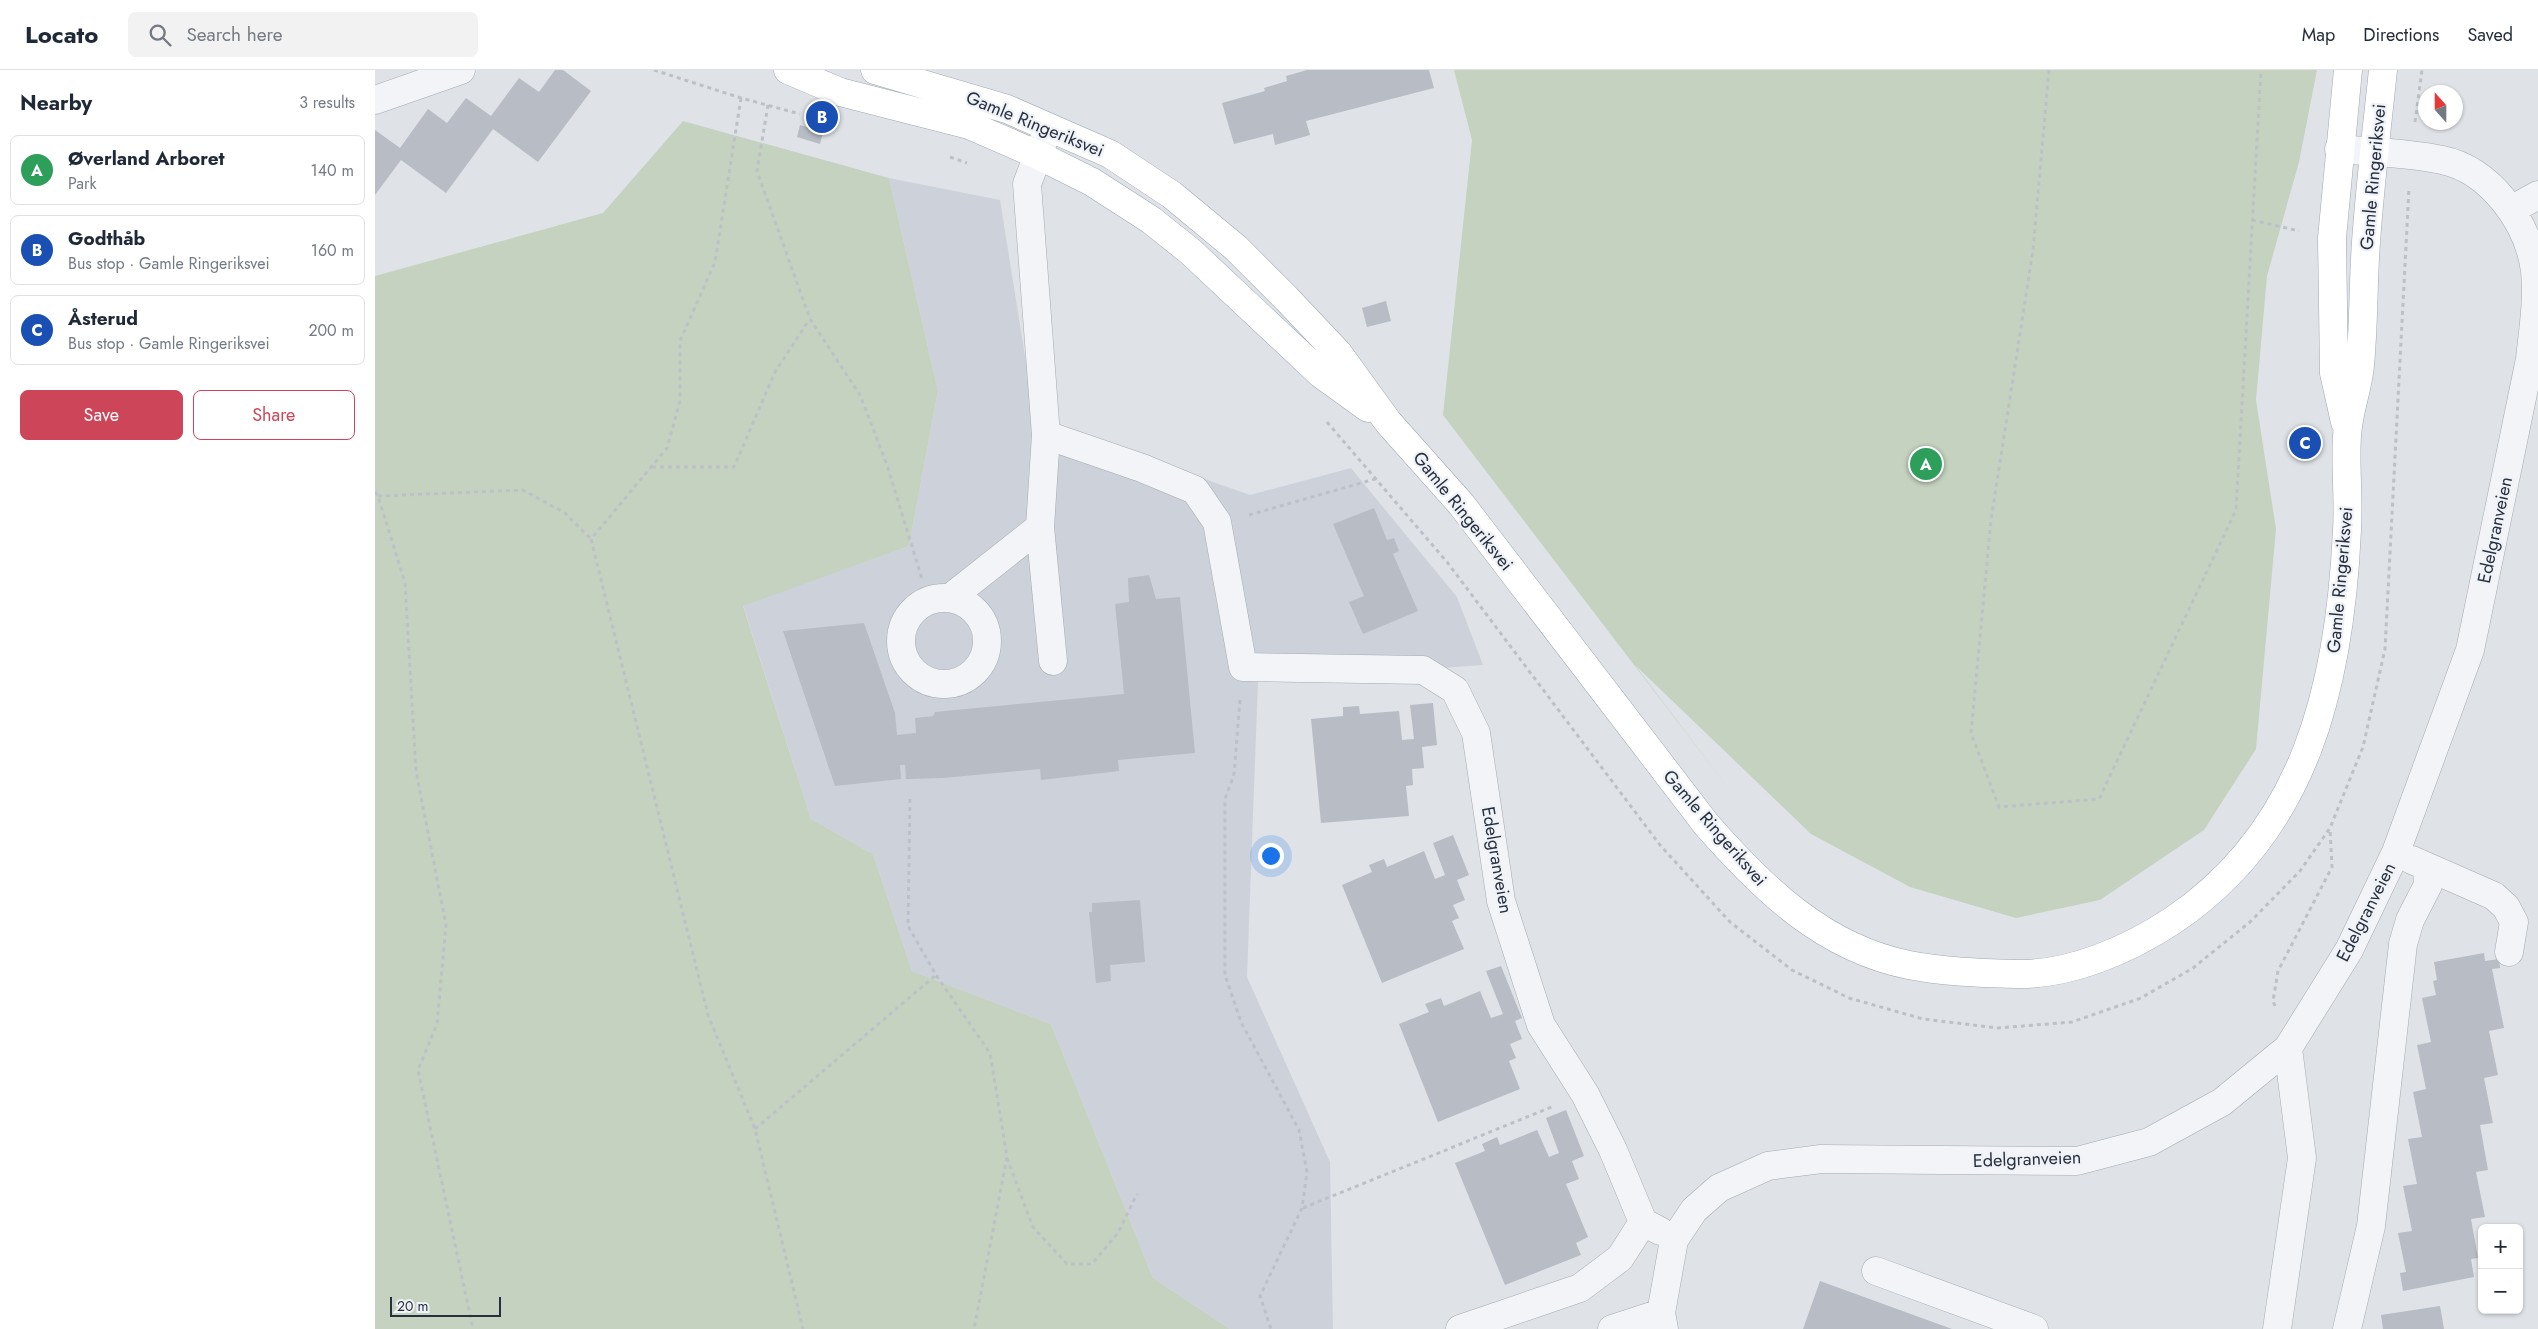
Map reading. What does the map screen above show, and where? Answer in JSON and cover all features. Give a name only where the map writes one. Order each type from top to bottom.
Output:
[{"type":"main road","name":"Gamle Ringeriksvei","points":[[788,70],[840,92],[969,125],[1038,154],[1092,182],[1151,220],[1232,288],[1321,374],[1388,422]]},
{"type":"main road","name":"Gamle Ringeriksvei","points":[[875,70],[977,99],[1049,126],[1111,154],[1171,195],[1236,248],[1338,353],[1388,422],[1461,504],[1706,824],[1746,870],[1779,901],[1816,927],[1859,950],[1908,965],[1970,973],[2026,974],[2070,967],[2115,952],[2154,933],[2191,908],[2235,869],[2286,799],[2305,760],[2323,709],[2338,640],[2347,529],[2347,434],[2360,367],[2366,240],[2383,70]]},
{"type":"main road","name":"Gamle Ringeriksvei","points":[[2347,434],[2334,373],[2332,238],[2348,70]]},
{"type":"street","points":[[375,100],[461,70]]},
{"type":"street","points":[[1049,126],[1027,184],[1046,435],[1040,527],[1053,661]]},
{"type":"street","name":"Edelgranveien","points":[[1662,1321],[1674,1240],[1694,1210],[1719,1188],[1768,1166],[1821,1159],[2077,1161],[2149,1142],[2222,1102],[2288,1048],[2349,950],[2396,852],[2470,650],[2530,359],[2535,314],[2535,271],[2527,241],[2511,210],[2496,192],[2464,168],[2443,160],[2339,149]]},
{"type":"street","points":[[2511,210],[2538,196]]},
{"type":"street","points":[[1046,435],[1142,468],[1195,490],[1217,522],[1243,667]]},
{"type":"street","points":[[939,599],[1040,527]]},
{"type":"street","name":"Edelgranveien","points":[[1243,667],[1423,670],[1455,690],[1476,733],[1501,901],[1541,1025],[1585,1094],[1613,1150],[1643,1222]]},
{"type":"street","points":[[2396,852],[2427,868],[2494,896],[2501,901],[2514,922],[2509,952]]},
{"type":"street","points":[[2347,1329],[2371,1226],[2403,944],[2410,920],[2428,885],[2427,868]]},
{"type":"street","points":[[2277,1329],[2302,1158],[2288,1048]]},
{"type":"street","points":[[1460,1329],[1580,1288],[1620,1258],[1643,1222],[1674,1240]]},
{"type":"street","points":[[1875,1271],[2034,1329]]},
{"type":"street","points":[[1612,1329],[1662,1321]]},
{"type":"path","points":[[2049,70],[2033,250],[1991,520],[1971,733],[1999,807],[2099,799],[2236,510],[2261,70]]},
{"type":"path","points":[[1325,420],[1447,562],[1660,845],[1730,922],[1792,970],[1849,998],[1923,1019],[1997,1028],[2072,1022],[2141,998],[2193,968],[2250,922],[2300,871],[2330,828],[2363,747],[2385,650],[2411,157],[2422,70]]},
{"type":"path","points":[[591,540],[667,448],[680,401],[680,340],[715,262],[741,98]]},
{"type":"path","points":[[769,105],[757,171],[810,319],[860,395],[939,599]]},
{"type":"path","points":[[651,467],[734,467],[775,372],[810,319]]},
{"type":"path","points":[[1217,522],[1266,512],[1376,479]]},
{"type":"path","points":[[379,496],[523,490],[565,513],[591,540],[708,1015],[755,1129],[803,1329]]},
{"type":"path","points":[[375,492],[379,496],[405,583],[416,771],[446,925],[437,1024],[419,1070],[473,1329]]},
{"type":"path","points":[[1243,667],[1235,774],[1225,799],[1225,975],[1241,1022],[1299,1130],[1307,1172],[1302,1208],[1260,1296],[1268,1328]]},
{"type":"path","points":[[910,799],[908,926],[936,975],[989,1053],[1007,1157],[1033,1227],[1067,1264],[1092,1264],[1118,1233],[1137,1194]]},
{"type":"path","points":[[2288,1048],[2273,1001],[2278,970],[2332,867],[2330,828]]},
{"type":"path","points":[[755,1129],[936,975]]},
{"type":"path","points":[[1302,1208],[1585,1094]]},
{"type":"path","points":[[974,1329],[1007,1157]]},
{"type":"shaded area","points":[[889,178],[1000,200],[1035,419],[1250,495],[1351,468],[1457,597],[1483,665],[1258,681],[1247,977],[1330,1162],[1333,1329],[1230,1329],[1153,1278],[1051,1024],[912,971],[873,854],[811,819],[743,605],[909,546],[938,391]]},
{"type":"green space","points":[[1454,70],[2317,70],[2299,162],[2267,276],[2256,400],[2276,529],[2256,749],[2204,830],[2100,900],[2016,918],[1910,887],[1811,834],[1635,665],[1732,793],[1443,415],[1472,140]]},
{"type":"green space","points":[[683,121],[889,178],[938,391],[909,546],[743,606],[811,819],[873,854],[912,971],[1051,1024],[1153,1278],[1230,1329],[375,1329],[375,276],[603,213]]},
{"type":"building","points":[[555,70],[563,70],[591,91],[538,162],[493,129],[446,193],[401,160],[375,195],[375,130],[400,148],[428,109],[447,123],[466,98],[491,116],[519,78],[539,92]]},
{"type":"building","points":[[1307,70],[1429,70],[1434,88],[1306,121],[1310,135],[1275,145],[1273,134],[1234,144],[1222,103],[1265,91],[1264,88],[1287,81],[1286,76]]},
{"type":"building","points":[[800,125],[823,132],[820,144],[797,137]]},
{"type":"building","points":[[1386,301],[1391,321],[1367,327],[1362,308]]},
{"type":"building","points":[[1374,508],[1387,540],[1394,538],[1399,551],[1393,554],[1418,611],[1363,634],[1349,602],[1364,596],[1333,524]]},
{"type":"building","points":[[1149,575],[1156,599],[1180,597],[1195,753],[1118,760],[1119,771],[1041,780],[1040,769],[943,778],[906,779],[905,765],[900,765],[901,779],[835,786],[783,631],[864,623],[895,713],[897,735],[916,733],[915,718],[933,716],[935,712],[1124,694],[1115,604],[1129,602],[1128,578]]},
{"type":"building","points":[[1433,703],[1437,745],[1422,747],[1424,768],[1412,769],[1413,785],[1406,786],[1409,816],[1321,823],[1311,719],[1343,716],[1343,707],[1359,706],[1360,714],[1399,711],[1402,740],[1414,739],[1410,705]]},
{"type":"building","points":[[1453,835],[1469,875],[1457,880],[1465,900],[1453,905],[1459,918],[1452,921],[1464,949],[1382,983],[1342,885],[1372,872],[1369,865],[1384,859],[1387,867],[1424,851],[1435,879],[1445,875],[1433,843]]},
{"type":"building","points":[[1140,900],[1145,962],[1110,965],[1111,981],[1096,983],[1089,912],[1092,912],[1092,903]]},
{"type":"building","points":[[2484,953],[2485,961],[2499,959],[2500,968],[2492,969],[2504,1028],[2489,1031],[2498,1075],[2484,1078],[2493,1123],[2480,1125],[2488,1170],[2476,1172],[2485,1217],[2471,1219],[2478,1258],[2471,1259],[2474,1277],[2403,1291],[2400,1273],[2406,1272],[2398,1233],[2412,1231],[2403,1186],[2417,1184],[2408,1139],[2422,1137],[2413,1092],[2426,1089],[2417,1045],[2431,1042],[2422,998],[2436,995],[2433,981],[2437,980],[2434,962]]},
{"type":"building","points":[[1501,966],[1522,1018],[1515,1021],[1522,1039],[1510,1044],[1516,1058],[1509,1061],[1520,1089],[1438,1122],[1399,1024],[1429,1012],[1425,1004],[1441,998],[1444,1006],[1480,991],[1491,1018],[1503,1014],[1486,971]]},
{"type":"building","points":[[1566,1110],[1584,1156],[1572,1161],[1579,1179],[1566,1184],[1588,1237],[1576,1243],[1581,1255],[1505,1285],[1455,1163],[1485,1151],[1482,1144],[1497,1137],[1500,1145],[1537,1130],[1549,1157],[1559,1153],[1546,1118]]},
{"type":"building","points":[[1820,1281],[1952,1329],[1803,1329]]},
{"type":"building","points":[[2440,1306],[2444,1329],[2383,1329],[2381,1315]]},
{"type":"place","name":"Godthåb","points":[[822,117]]},
{"type":"place","name":"Åsterud","points":[[2305,443]]},
{"type":"place","name":"Øverland Arboret","points":[[1926,464]]}]
